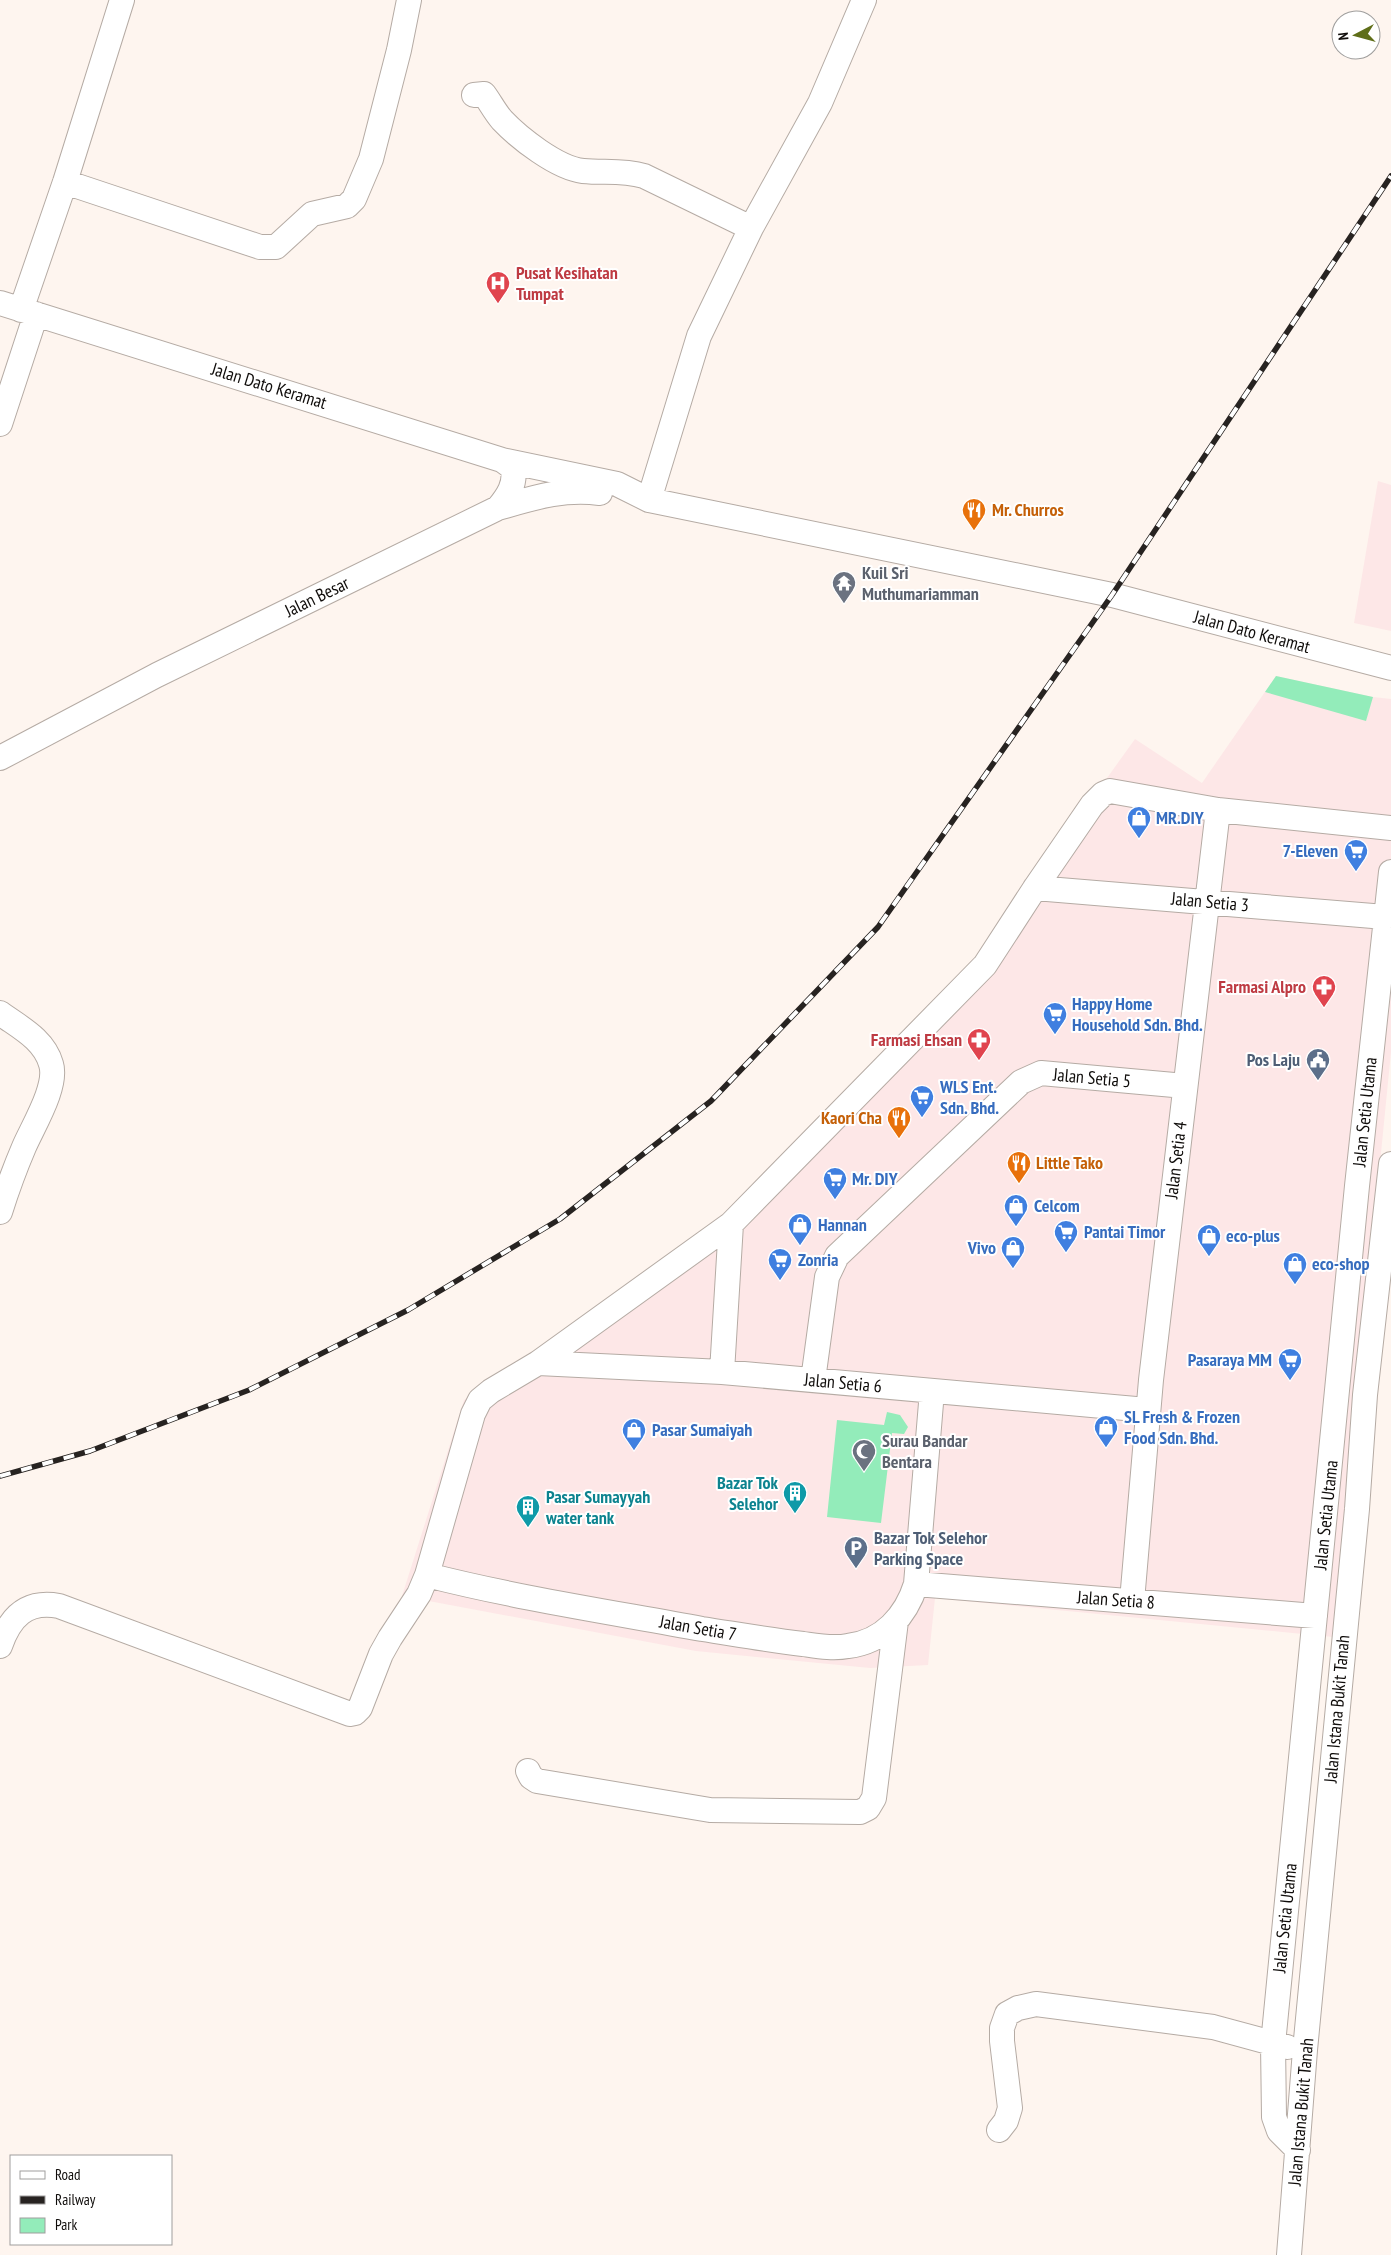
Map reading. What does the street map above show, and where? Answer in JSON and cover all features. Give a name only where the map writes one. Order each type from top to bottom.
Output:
[{"type":"street","points":[[0,424],[19,309],[65,182],[122,0]]},
{"type":"street","points":[[65,182],[260,248],[276,247],[312,214],[347,206],[354,199],[371,158],[399,50],[409,0]]},
{"type":"street","points":[[649,500],[699,336],[751,228],[820,103],[864,0]]},
{"type":"street","points":[[474,95],[484,94],[500,118],[523,140],[569,168],[584,171],[626,172],[644,176],[751,228]]},
{"type":"street","name":"Jalan Dato Keramat","points":[[19,309],[502,460],[618,484],[649,500],[1112,595],[1391,668]]},
{"type":"street","points":[[498,508],[507,497],[514,478],[512,468],[502,460]]},
{"type":"street","name":"Jalan Besar","points":[[0,758],[157,675],[498,508],[550,493],[578,490],[649,500]]},
{"type":"street","points":[[0,1646],[7,1626],[13,1619],[27,1608],[45,1603],[59,1606],[350,1714],[354,1713],[360,1708],[390,1638],[415,1601],[426,1575],[473,1414],[480,1400],[538,1363],[731,1224],[985,965],[1035,888],[1092,806],[1105,792],[1110,791],[1218,810],[1391,828]]},
{"type":"street","name":"Jalan Setia 4","points":[[1132,1601],[1147,1410],[1218,810]]},
{"type":"street","name":"Jalan Setia Utama","points":[[1298,2150],[1279,2131],[1274,2116],[1273,2044],[1391,872]]},
{"type":"street","name":"Jalan Setia 3","points":[[1035,888],[1385,917]]},
{"type":"street","points":[[0,1013],[36,1039],[51,1063],[52,1071],[49,1089],[0,1212]]},
{"type":"street","name":"Jalan Setia 5","points":[[813,1380],[826,1277],[837,1256],[1021,1082],[1041,1073],[1185,1086]]},
{"type":"street","name":"Jalan Istana Bukit Tanah","points":[[1289,2255],[1305,2050],[1357,1509],[1365,1395],[1391,1164]]},
{"type":"street","points":[[722,1372],[731,1224]]},
{"type":"street","name":"Jalan Setia 6","points":[[538,1363],[722,1372],[1147,1410]]},
{"type":"street","name":"Jalan Setia 7","points":[[426,1575],[523,1597],[767,1640],[827,1647],[848,1646],[876,1638],[905,1612],[916,1584],[932,1391]]},
{"type":"street","name":"Jalan Setia 8","points":[[916,1584],[1315,1616]]},
{"type":"street","points":[[528,1771],[531,1777],[537,1781],[710,1810],[860,1812],[868,1808],[874,1798],[896,1621]]},
{"type":"street","points":[[999,2130],[1006,2122],[1010,2108],[1002,2028],[1007,2014],[1018,2008],[1036,2004],[1213,2027],[1273,2044],[1305,2050]]},
{"type":"shaded area","points":[[1378,481],[1391,485],[1391,631],[1354,623]]},
{"type":"shaded area","points":[[1276,676],[1373,697],[1391,699],[1391,1052],[1333,1637],[935,1598],[928,1665],[870,1668],[696,1651],[402,1596],[464,1400],[542,1347],[719,1219],[848,1094],[985,948],[1135,739],[1202,783]]},
{"type":"green space","points":[[1276,676],[1373,697],[1366,721],[1265,692]]},
{"type":"green space","points":[[887,1412],[900,1415],[908,1427],[904,1434],[892,1433],[881,1523],[827,1517],[837,1420],[884,1425]]},
{"type":"railway","points":[[0,1476],[90,1451],[249,1390],[408,1310],[560,1219],[711,1101],[878,927],[1112,595],[1391,176]]},
{"type":"place","name":"Pusat Kesihatan Tumpat","points":[[498,304]]},
{"type":"place","name":"Mr. Churros","points":[[974,531]]},
{"type":"place","name":"Kuil Sri Muthumariamman","points":[[844,604]]},
{"type":"place","name":"MR.DIY","points":[[1139,839]]},
{"type":"place","name":"7-Eleven","points":[[1356,872]]},
{"type":"place","name":"Farmasi Alpro","points":[[1324,1008]]},
{"type":"place","name":"Happy Home Household Sdn. Bhd.","points":[[1055,1035]]},
{"type":"place","name":"Farmasi Ehsan","points":[[979,1061]]},
{"type":"place","name":"Pos Laju","points":[[1318,1081]]},
{"type":"place","name":"WLS Ent. Sdn. Bhd.","points":[[922,1118]]},
{"type":"place","name":"Kaori Cha","points":[[899,1139]]},
{"type":"place","name":"Little Tako","points":[[1019,1184]]},
{"type":"place","name":"Mr. DIY","points":[[835,1200]]},
{"type":"place","name":"Celcom","points":[[1016,1227]]},
{"type":"place","name":"Hannan","points":[[800,1246]]},
{"type":"place","name":"Pantai Timor","points":[[1066,1253]]},
{"type":"place","name":"eco-plus","points":[[1209,1257]]},
{"type":"place","name":"Vivo","points":[[1013,1269]]},
{"type":"place","name":"Zonria","points":[[780,1281]]},
{"type":"place","name":"eco-shop","points":[[1295,1285]]},
{"type":"place","name":"Pasaraya MM","points":[[1290,1381]]},
{"type":"place","name":"SL Fresh & Frozen Food Sdn. Bhd.","points":[[1106,1448]]},
{"type":"place","name":"Pasar Sumaiyah","points":[[634,1451]]},
{"type":"place","name":"Surau Bandar Bentara","points":[[864,1472]]},
{"type":"place","name":"Bazar Tok Selehor","points":[[795,1514]]},
{"type":"place","name":"Pasar Sumayyah water tank","points":[[528,1528]]},
{"type":"place","name":"Bazar Tok Selehor Parking Space","points":[[856,1569]]}]
